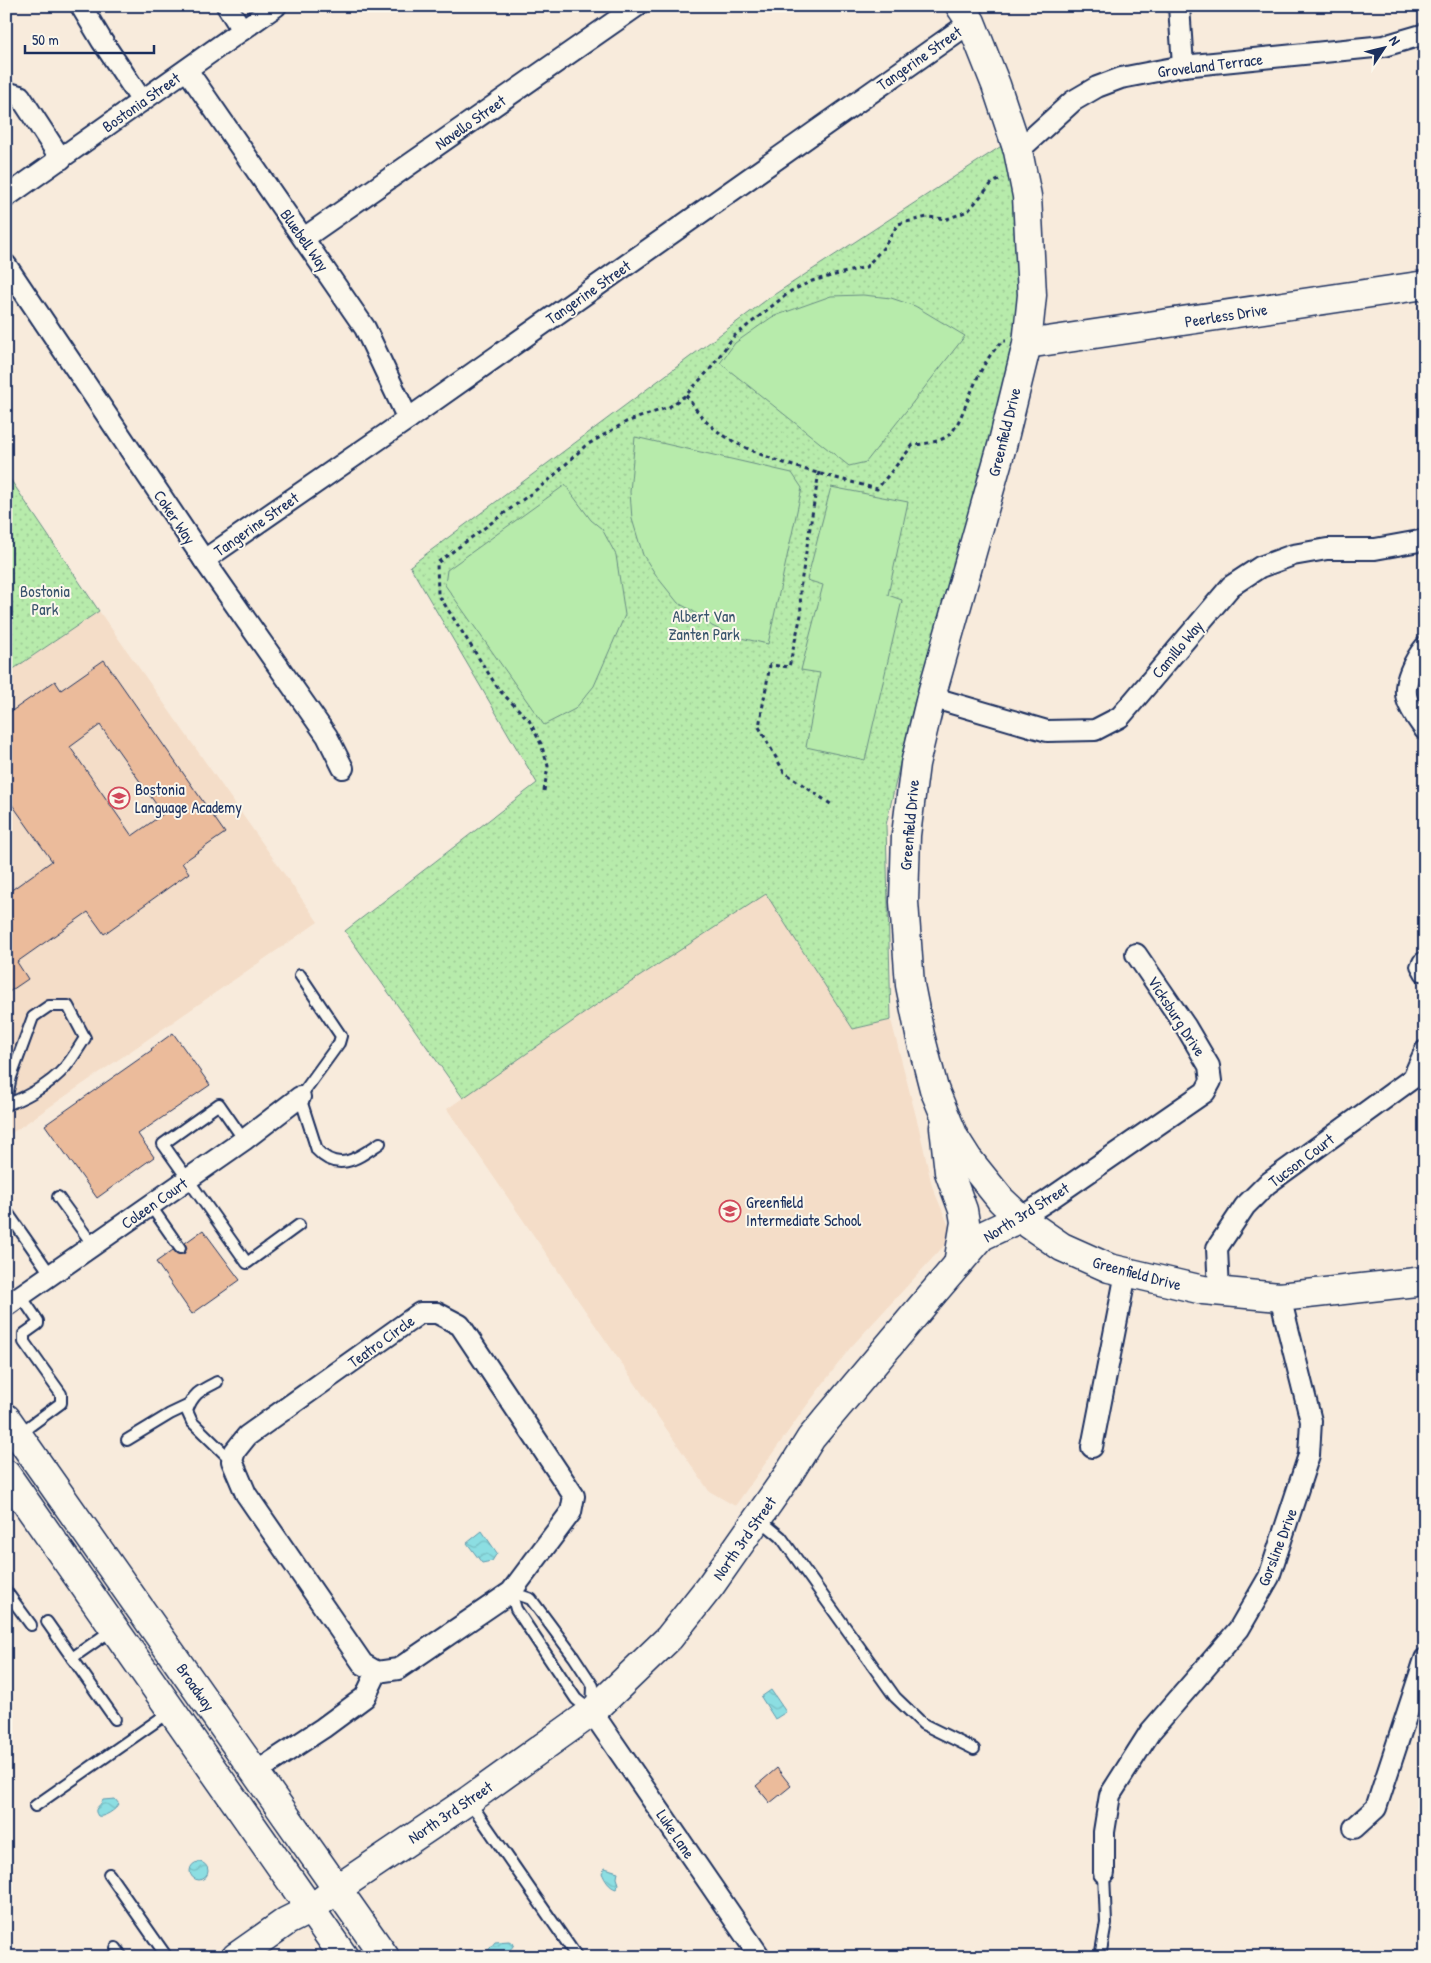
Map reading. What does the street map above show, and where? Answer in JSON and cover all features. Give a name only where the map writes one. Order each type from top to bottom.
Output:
[{"type":"main road","name":"Greenfield Drive","points":[[966,14],[996,85],[1019,160],[1027,196],[1032,295],[1027,344],[1002,446],[931,697],[915,764],[906,835],[904,902],[910,985],[927,1064],[943,1113],[968,1159],[995,1193],[1020,1218],[1062,1247],[1085,1258],[1126,1273],[1203,1290],[1280,1297],[1425,1281]]},
{"type":"main road","name":"Peerless Drive","points":[[1027,344],[1425,285]]},
{"type":"main road","points":[[943,1113],[948,1172],[963,1210],[965,1222],[958,1264]]},
{"type":"main road","name":"North 3rd Street","points":[[236,1957],[287,1921],[311,1909],[592,1712],[669,1638],[711,1585],[758,1519],[811,1438],[982,1236],[1020,1218]]},
{"type":"main road","name":"Broadway","points":[[12,1427],[385,1957]]},
{"type":"main road","name":"Broadway","points":[[7,1477],[344,1957]]},
{"type":"street","points":[[81,6],[142,101]]},
{"type":"street","points":[[227,6],[242,30]]},
{"type":"street","name":"Bostonia Street","points":[[6,197],[276,6]]},
{"type":"street","name":"Navello Street","points":[[304,238],[637,6]]},
{"type":"street","points":[[1180,6],[1183,66]]},
{"type":"street","name":"Tangerine Street","points":[[204,560],[408,419],[966,14]]},
{"type":"street","name":"Groveland Terrace","points":[[1019,160],[1073,101],[1097,87],[1121,78],[1183,66],[1384,46],[1425,34]]},
{"type":"street","name":"Bluebell Way","points":[[187,70],[365,328],[408,419]]},
{"type":"street","points":[[6,92],[20,96],[61,159]]},
{"type":"street","name":"Coker Way","points":[[6,265],[204,560],[327,736],[343,768]]},
{"type":"street","name":"Camillo Way","points":[[931,697],[1047,731],[1095,730],[1120,717],[1230,586],[1260,567],[1293,555],[1327,549],[1375,550],[1425,540]]},
{"type":"street","points":[[1425,647],[1413,667],[1406,687],[1407,699],[1425,730]]},
{"type":"street","name":"Vicksburg Drive","points":[[1136,954],[1210,1066],[1211,1081]]},
{"type":"street","name":"Tucson Court","points":[[1219,1292],[1216,1248],[1246,1206],[1267,1184],[1413,1078],[1425,1051]]},
{"type":"street","name":"North 3rd Street","points":[[1020,1218],[1205,1092],[1211,1081]]},
{"type":"street","name":"Coleen Court","points":[[13,1301],[244,1140],[300,1097]]},
{"type":"street","points":[[1092,1447],[1126,1273]]},
{"type":"street","name":"Gorsline Drive","points":[[1104,1873],[1104,1832],[1110,1795],[1150,1732],[1239,1628],[1269,1577],[1310,1455],[1311,1421],[1280,1297]]},
{"type":"street","name":"Teatro Circle","points":[[232,1461],[236,1451],[247,1436],[420,1313],[437,1313],[460,1325],[574,1496],[572,1512],[511,1592],[398,1669],[377,1672]]},
{"type":"street","points":[[232,1461],[246,1494],[363,1664],[377,1672],[365,1697],[323,1728],[256,1772]]},
{"type":"street","points":[[1354,1828],[1376,1808],[1425,1659]]},
{"type":"street","name":"Luke Lane","points":[[592,1712],[760,1957]]},
{"type":"lane","points":[[1425,956],[1419,960],[1416,966],[1422,975],[1425,975]]},
{"type":"lane","points":[[300,975],[340,1036],[339,1043],[300,1097],[317,1150],[323,1156],[332,1160],[349,1162],[380,1144]]},
{"type":"lane","points":[[6,1100],[11,1078],[33,1017],[49,1006],[68,1006],[85,1038],[69,1063],[50,1081],[19,1100],[6,1105]]},
{"type":"lane","points":[[244,1140],[219,1104],[163,1144],[247,1263],[299,1225]]},
{"type":"lane","points":[[58,1197],[93,1245]]},
{"type":"lane","points":[[150,1205],[180,1248]]},
{"type":"lane","points":[[7,1212],[50,1275]]},
{"type":"lane","points":[[12,1427],[61,1403],[60,1394],[24,1342],[24,1334],[38,1324],[38,1320],[13,1301]]},
{"type":"lane","points":[[217,1382],[191,1398],[187,1411],[192,1422],[232,1461]]},
{"type":"lane","points":[[127,1440],[170,1414],[189,1405]]},
{"type":"lane","points":[[758,1519],[780,1537],[895,1697],[923,1724],[974,1749]]},
{"type":"lane","points":[[6,1590],[31,1625]]},
{"type":"lane","points":[[511,1592],[516,1609],[576,1699],[592,1712]]},
{"type":"lane","points":[[511,1592],[531,1599],[574,1657],[593,1686],[592,1712]]},
{"type":"lane","points":[[47,1622],[115,1719]]},
{"type":"lane","points":[[72,1658],[114,1628]]},
{"type":"lane","points":[[35,1806],[172,1710]]},
{"type":"lane","points":[[469,1800],[577,1957]]},
{"type":"lane","points":[[1100,1957],[1106,1923],[1104,1873]]},
{"type":"lane","points":[[109,1874],[167,1957]]},
{"type":"path","points":[[544,791],[548,766],[541,744],[529,720],[499,690],[438,594],[437,563],[548,482],[586,446],[626,422],[669,407],[686,395],[711,368],[733,337],[791,291],[812,281],[866,266],[884,247],[898,224],[928,217],[948,219],[968,211],[992,182],[1019,160]]},
{"type":"path","points":[[686,395],[702,418],[738,444],[756,454],[877,489],[913,445],[929,444],[949,435],[958,422],[980,372],[992,351],[1003,340],[1027,344]]},
{"type":"path","points":[[819,472],[800,589],[801,615],[789,667],[770,665],[758,727],[784,772],[832,805]]},
{"type":"shaded area","name":"Bostonia Language Academy","points":[[99,611],[318,922],[6,1137],[6,674]]},
{"type":"shaded area","name":"Greenfield Intermediate School","points":[[766,893],[853,1029],[891,1020],[932,1186],[953,1236],[850,1348],[735,1506],[709,1491],[447,1109],[599,1003]]},
{"type":"green space","name":"Albert Van Zanten Park","points":[[1006,143],[1017,189],[1020,292],[1011,364],[911,715],[886,825],[891,1020],[853,1029],[766,894],[599,1003],[463,1098],[345,931],[537,783],[410,566],[769,298]]},
{"type":"green space","points":[[863,295],[891,298],[915,306],[965,336],[866,462],[849,466],[720,363],[735,343],[772,317],[831,296]]},
{"type":"green space","points":[[635,437],[792,473],[802,488],[768,644],[736,637],[712,626],[693,611],[678,603],[643,555],[632,519],[630,492]]},
{"type":"green space","name":"Bostonia Park","points":[[6,473],[99,611],[6,674]]},
{"type":"green space","points":[[565,485],[591,520],[602,529],[616,555],[625,615],[594,686],[575,709],[544,725],[445,585],[447,570]]},
{"type":"green space","points":[[831,487],[908,502],[888,595],[902,600],[865,760],[806,747],[820,673],[801,670],[823,585],[807,580]]},
{"type":"water","points":[[482,1531],[497,1553],[492,1561],[482,1563],[467,1543]]},
{"type":"water","points":[[771,1690],[786,1712],[775,1719],[761,1697]]},
{"type":"water","points":[[115,1799],[119,1804],[115,1809],[106,1815],[98,1816],[96,1809],[103,1800]]},
{"type":"water","points":[[199,1862],[205,1865],[208,1871],[205,1877],[199,1880],[193,1877],[190,1871],[193,1865]]},
{"type":"water","points":[[605,1868],[618,1872],[619,1884],[616,1889],[609,1885],[604,1878],[602,1873]]},
{"type":"water","points":[[509,1941],[514,1944],[507,1952],[492,1956],[488,1956],[486,1953],[495,1942]]},
{"type":"building","points":[[104,660],[225,833],[182,863],[189,873],[104,934],[88,912],[17,962],[28,979],[6,994],[6,894],[52,861],[6,796],[6,715],[55,681],[61,690]],"holes":[[[100,725],[163,814],[132,836],[70,747]]]},
{"type":"building","points":[[173,1033],[210,1085],[138,1134],[154,1157],[97,1198],[45,1125],[152,1050]]},
{"type":"building","points":[[203,1230],[240,1280],[192,1314],[156,1262],[173,1250],[178,1254],[184,1254],[187,1248],[185,1243]]},
{"type":"building","points":[[777,1768],[791,1786],[770,1803],[756,1786]]},
{"type":"place","name":"Bostonia Language Academy","points":[[119,798]]},
{"type":"place","name":"Greenfield Intermediate School","points":[[730,1211]]}]
